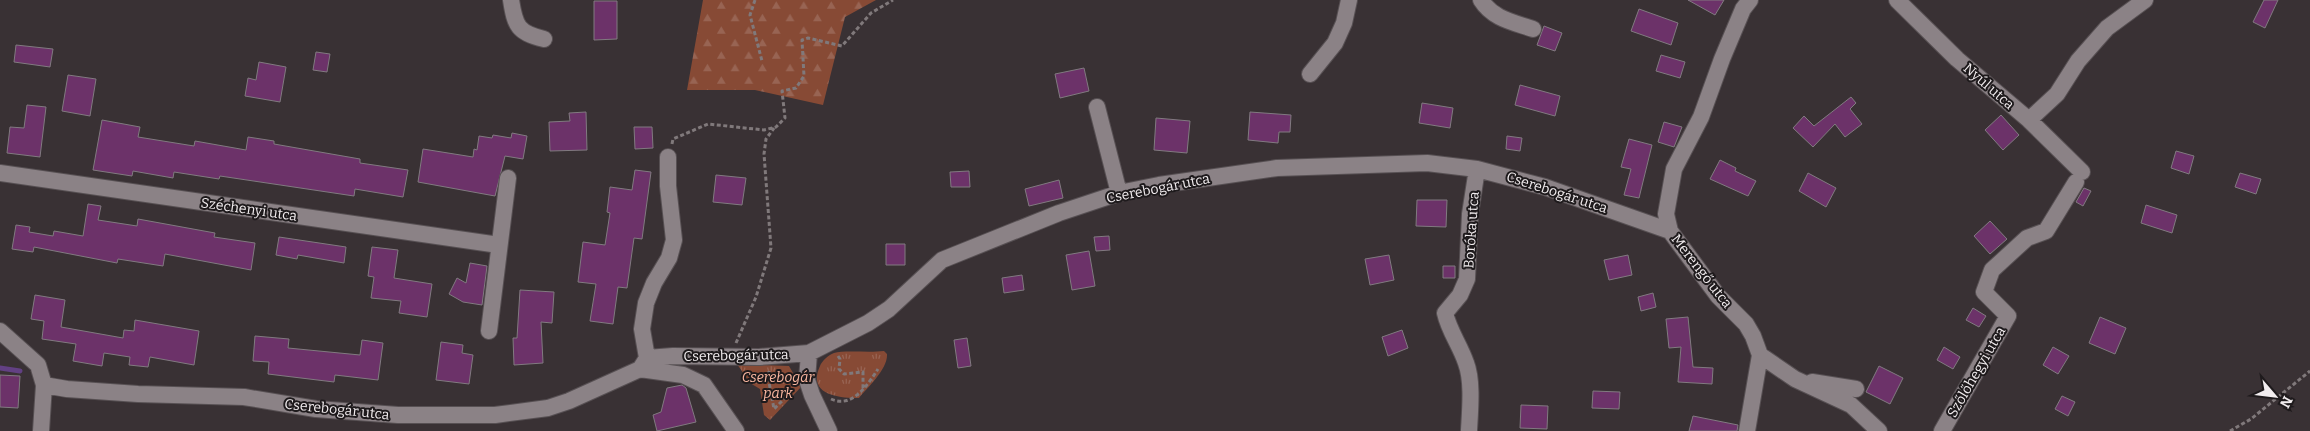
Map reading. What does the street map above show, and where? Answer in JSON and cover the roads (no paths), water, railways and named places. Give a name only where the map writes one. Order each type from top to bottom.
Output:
[{"type":"street","points":[[511,0],[516,26],[528,36],[544,39]]},
{"type":"street","points":[[1310,74],[1335,43],[1344,23],[1349,0]]},
{"type":"street","points":[[1481,0],[1488,10],[1496,16],[1533,29]]},
{"type":"street","name":"Merengő utca","points":[[1750,0],[1743,9],[1722,59],[1701,117],[1674,169],[1666,214],[1670,231],[1718,296],[1746,324],[1760,355]]},
{"type":"street","name":"Nyúl utca","points":[[1897,0],[1957,59],[2029,120],[2079,177]]},
{"type":"street","points":[[2029,120],[2057,94],[2078,61],[2107,28],[2145,0]]},
{"type":"street","points":[[1097,107],[1119,193]]},
{"type":"street","points":[[668,157],[668,186],[674,240],[669,258],[654,284],[646,303],[642,329],[643,363],[683,375],[704,385],[736,431]]},
{"type":"street","name":"Cserebogár utca","points":[[44,385],[67,389],[244,397],[290,406],[373,414],[495,415],[548,408],[569,401],[643,363],[673,356],[736,358],[809,353],[868,323],[889,309],[918,281],[950,256],[1059,213],[1119,193],[1184,181],[1277,168],[1427,163],[1477,169],[1545,187],[1670,231]]},
{"type":"street","name":"Boróka utca","points":[[1469,430],[1470,398],[1467,364],[1448,328],[1444,313],[1460,295],[1467,279],[1470,214],[1477,169]]},
{"type":"street","name":"Széchenyi utca","points":[[0,173],[499,246]]},
{"type":"street","name":"Szőlőhegyi utca","points":[[1942,431],[2008,316],[1984,292],[1992,270],[2027,238],[2046,232],[2079,177]]},
{"type":"street","points":[[489,331],[508,178]]},
{"type":"street","points":[[0,330],[38,365],[44,385],[40,431]]},
{"type":"street","points":[[0,346],[21,350]]},
{"type":"street","points":[[809,353],[807,380],[829,431]]},
{"type":"street","points":[[1747,431],[1760,355],[1795,379],[1851,405],[1879,431]]},
{"type":"street","points":[[1795,379],[1856,389]]},
{"type":"waterway","points":[[0,368],[20,371]]},
{"type":"park label","name":"Cserebogár park","points":[[778,386]]}]
